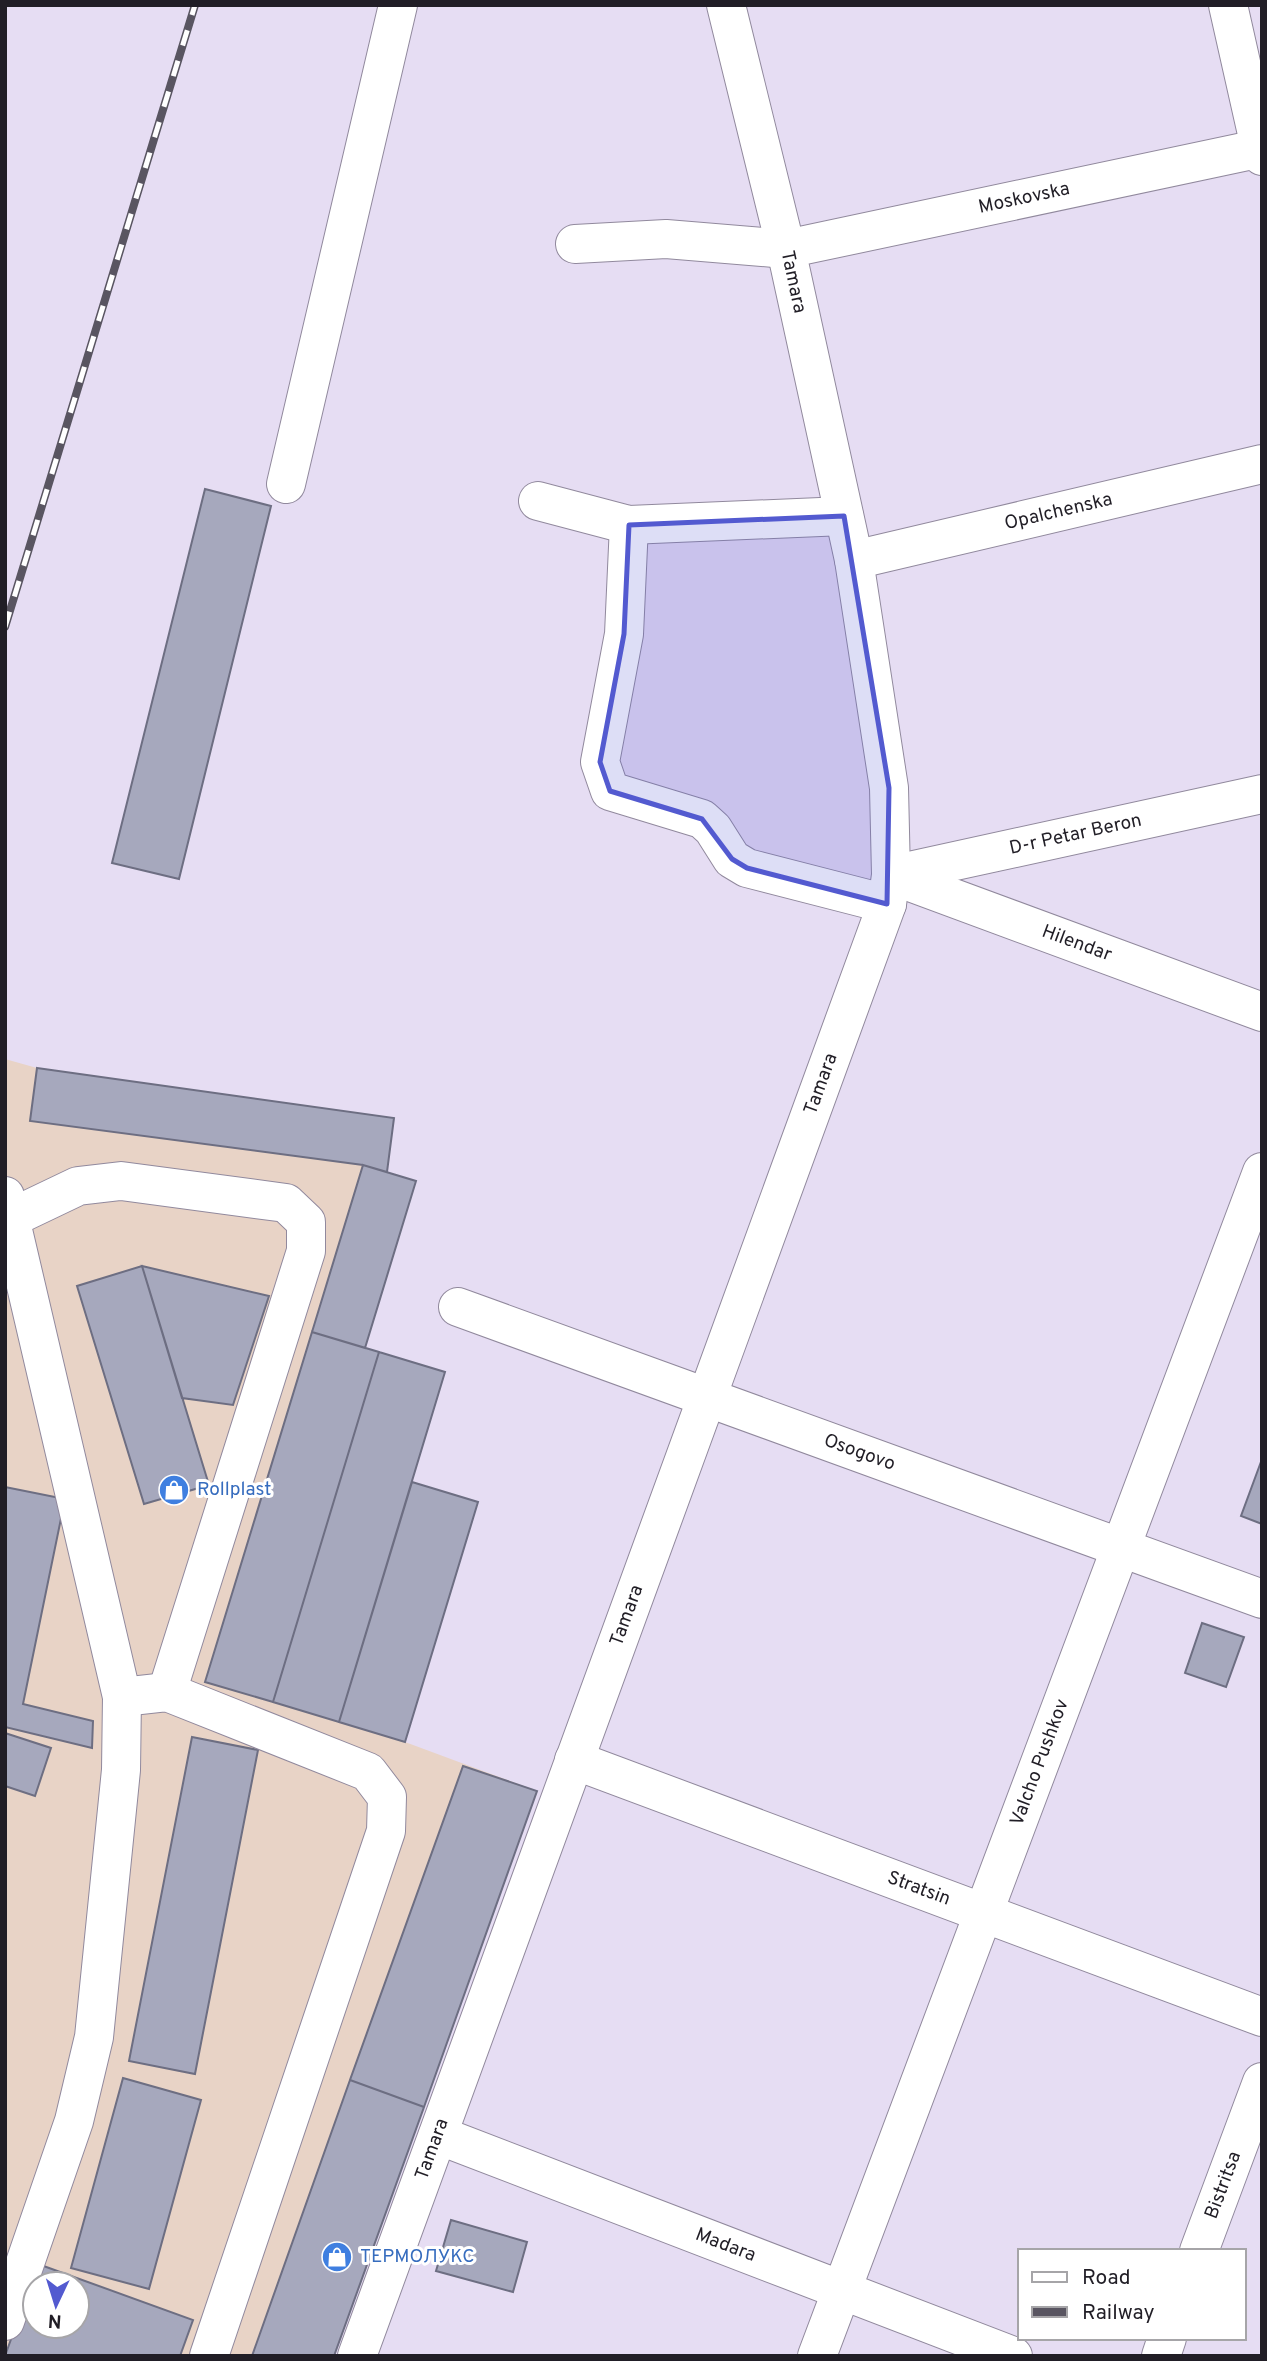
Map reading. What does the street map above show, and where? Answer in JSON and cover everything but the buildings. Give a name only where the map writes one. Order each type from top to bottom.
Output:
[{"type":"street","points":[[286,484],[398,5]]},
{"type":"street","name":"Tamara","points":[[357,2356],[889,890],[889,788],[854,560],[786,249],[726,5]]},
{"type":"street","points":[[1228,5],[1261,150]]},
{"type":"street","name":"Moskovska","points":[[575,244],[666,239],[786,249],[1261,150]]},
{"type":"street","name":"Opalchenska","points":[[854,560],[1262,464]]},
{"type":"street","points":[[538,501],[629,524],[844,516]]},
{"type":"street","name":"Hilendar","points":[[629,524],[624,634],[600,762],[610,791],[702,819],[713,830],[732,859],[747,868],[889,890],[1262,1012]]},
{"type":"street","name":"D-r Petar Beron","points":[[889,890],[1262,794]]},
{"type":"street","name":"Valcho Pushkov","points":[[817,2356],[1262,1172]]},
{"type":"street","points":[[5,2321],[74,2121],[94,2037],[121,1770],[122,1697],[8,1207],[78,1186],[121,1181],[286,1203],[306,1222],[306,1251],[167,1692]]},
{"type":"street","name":"Osogovo","points":[[458,1307],[1262,1599]]},
{"type":"street","points":[[122,1697],[167,1692],[369,1772],[387,1797],[386,1831],[209,2356]]},
{"type":"street","name":"Stratsin","points":[[574,1760],[1262,2017]]},
{"type":"street","name":"Bistritsa","points":[[1200,2249],[1262,2082]]},
{"type":"street","name":"Madara","points":[[438,2135],[1013,2356]]},
{"type":"highlighted area","points":[[844,516],[889,788],[887,904],[747,868],[732,859],[702,819],[610,791],[600,762],[624,634],[629,525]]},
{"type":"shaded area","points":[[5,1059],[37,1068],[394,1118],[387,1172],[416,1181],[365,1348],[445,1372],[412,1482],[478,1502],[405,1742],[537,1791],[334,2356],[5,2356]]},
{"type":"railway","points":[[5,627],[195,5]]},
{"type":"place","name":"Rollplast","points":[[174,1490]]},
{"type":"place","name":"ТЕРМОЛУКС","points":[[337,2257]]}]
